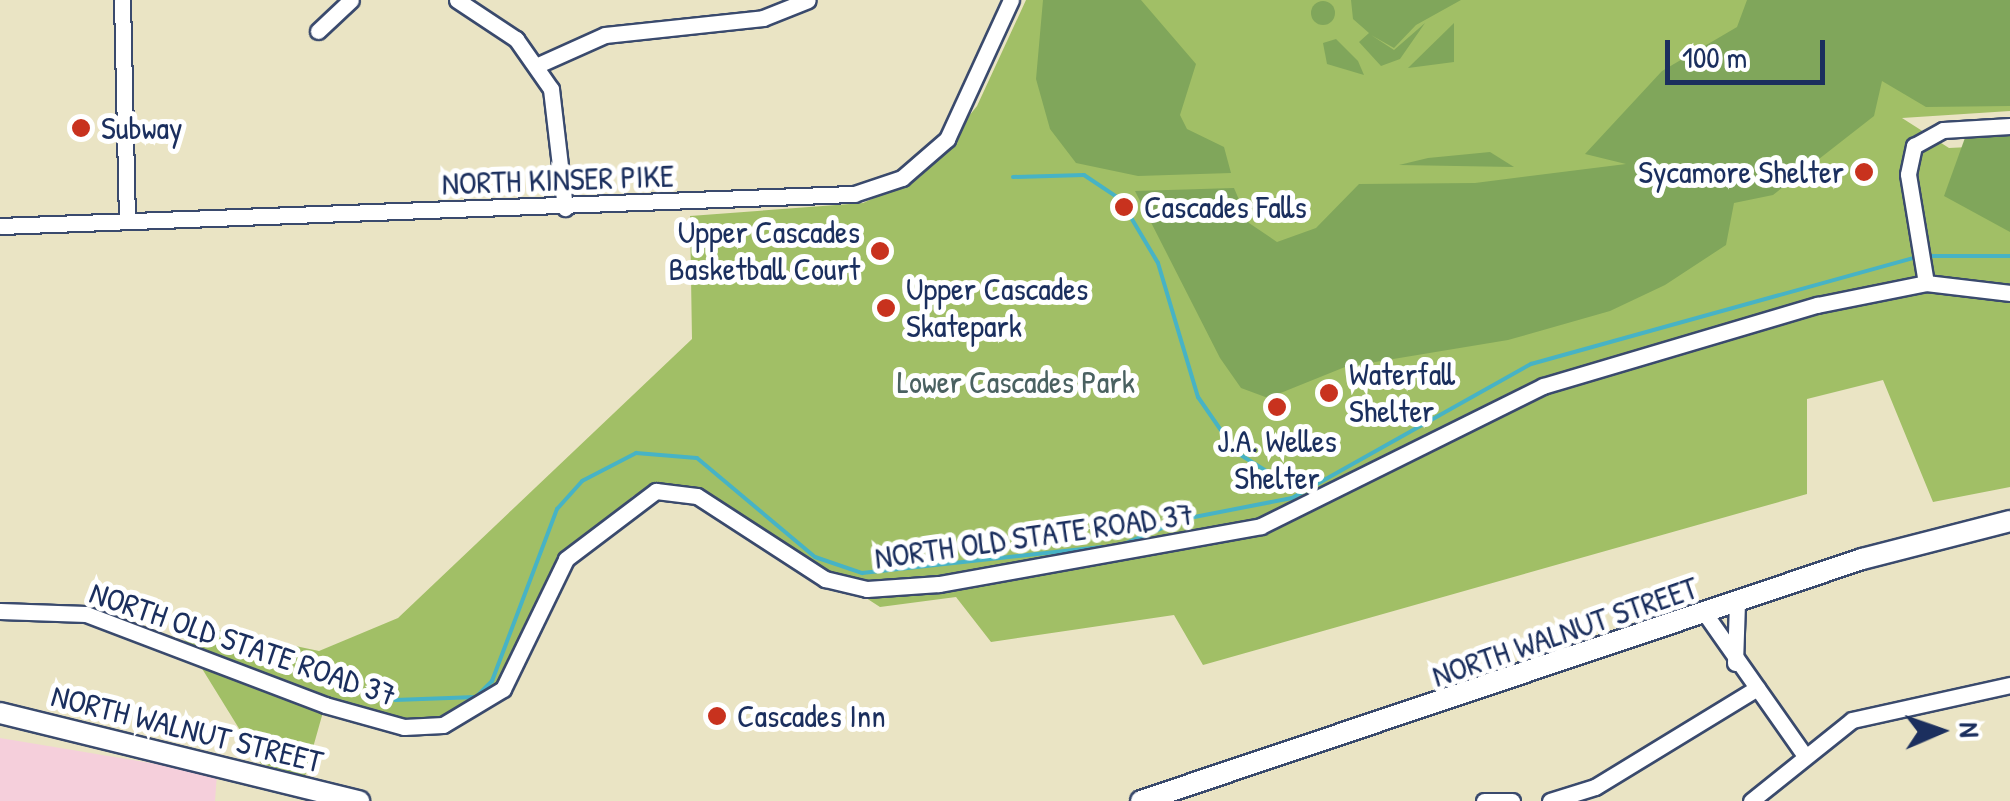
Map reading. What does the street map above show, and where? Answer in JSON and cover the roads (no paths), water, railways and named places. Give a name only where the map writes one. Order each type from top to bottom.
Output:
[{"type":"main road","name":"NORTH WALNUT STREET","points":[[1141,801],[1737,604],[2010,521]]},
{"type":"main road","name":"NORTH WALNUT STREET","points":[[0,713],[359,801]]},
{"type":"street","points":[[122,0],[128,219]]},
{"type":"street","points":[[318,31],[350,0]]},
{"type":"street","points":[[457,0],[538,66],[560,122],[565,208]]},
{"type":"street","points":[[538,66],[605,35],[763,18],[808,0]]},
{"type":"street","name":"NORTH KINSER PIKE","points":[[0,226],[838,197],[890,184],[958,124],[1011,0]]},
{"type":"street","points":[[1926,283],[1908,174],[1914,146],[1943,130],[2010,126]]},
{"type":"street","name":"NORTH OLD STATE ROAD 37","points":[[0,611],[86,614],[325,705],[390,725],[443,725],[503,688],[566,559],[656,490],[697,496],[778,553],[850,586],[909,587],[1082,562],[1284,519],[1560,379],[1926,283],[2010,293]]},
{"type":"street","points":[[1735,663],[1737,604]]},
{"type":"street","points":[[1706,615],[1735,663],[1804,756]]},
{"type":"street","points":[[1751,801],[1804,756],[1860,717],[2010,685]]},
{"type":"street","points":[[1550,801],[1595,786],[1757,688]]},
{"type":"street","points":[[1484,801],[1512,801]]},
{"type":"waterway","points":[[1013,177],[1084,175],[1120,199],[1158,263],[1198,397],[1236,452],[1279,479],[1317,483]]},
{"type":"waterway","points":[[1926,256],[2010,256]]},
{"type":"waterway","points":[[1126,543],[1184,519],[1292,498],[1531,364],[1917,257]]},
{"type":"waterway","points":[[395,700],[476,697],[492,681],[557,509],[582,481],[636,453],[697,458],[815,557],[862,573],[1102,547]]},
{"type":"place","name":"Subway","points":[[81,128]]},
{"type":"place","name":"Sycamore Shelter","points":[[1864,172]]},
{"type":"place","name":"Cascades Falls","points":[[1124,207]]},
{"type":"place","name":"Upper Cascades Basketball Court","points":[[880,251]]},
{"type":"place","name":"Upper Cascades Skatepark","points":[[886,308]]},
{"type":"place","name":"Waterfall Shelter","points":[[1329,393]]},
{"type":"place","name":"J.A. Welles Shelter","points":[[1277,407]]},
{"type":"place","name":"Cascades Inn","points":[[717,716]]},
{"type":"park label","name":"Lower Cascades Park","points":[[1016,382]]}]
